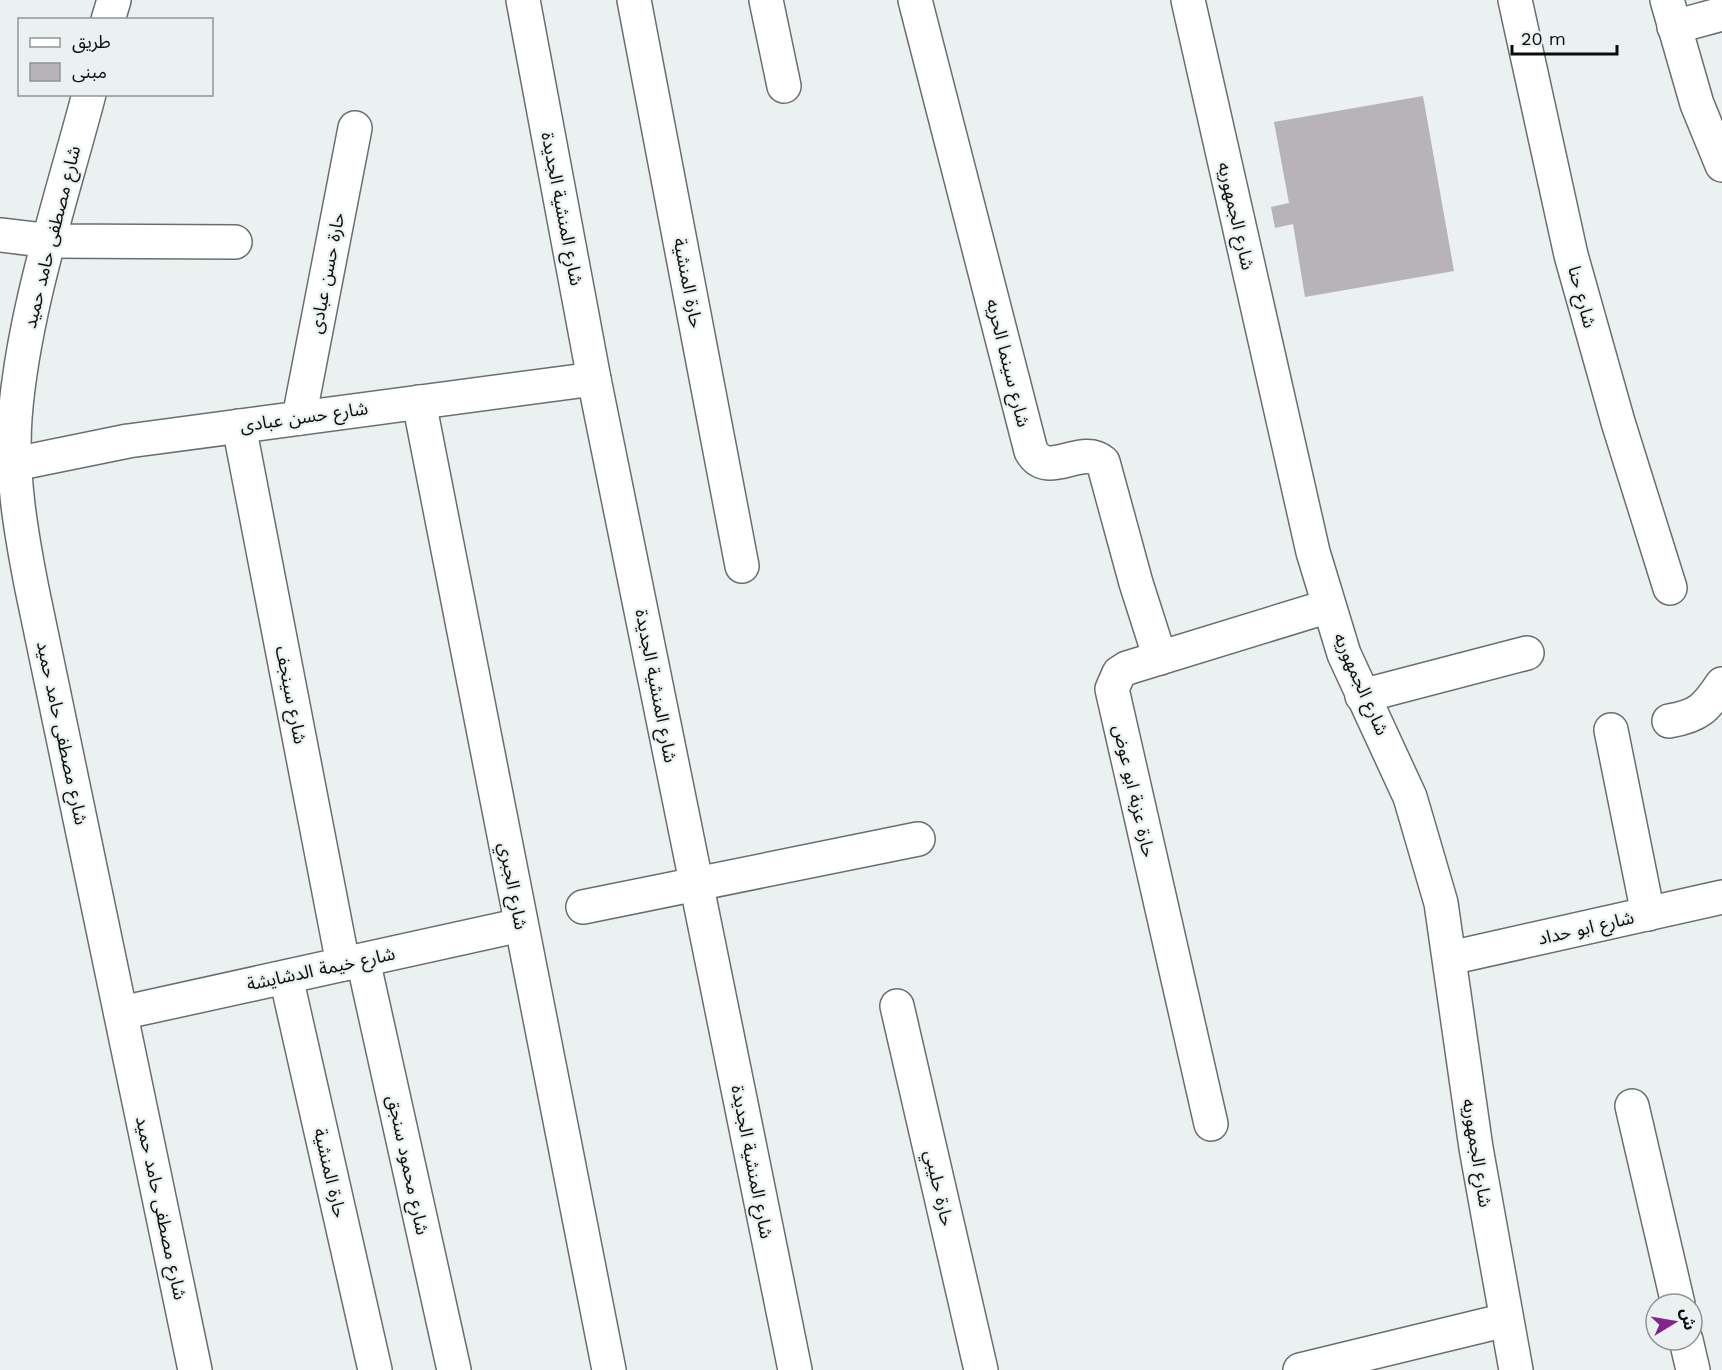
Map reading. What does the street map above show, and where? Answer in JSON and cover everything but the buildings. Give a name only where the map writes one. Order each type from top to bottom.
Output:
[{"type":"street","points":[[109,18],[114,0]]},
{"type":"street","name":"شارع المنشية الجديدة","points":[[523,0],[594,379],[795,1370]]},
{"type":"street","name":"حارة المنشية","points":[[634,0],[742,567]]},
{"type":"street","points":[[766,0],[784,86]]},
{"type":"street","name":"شارع سينما الحريه","points":[[915,0],[1031,451],[1035,458],[1047,464],[1091,455],[1103,462],[1136,583],[1160,658]]},
{"type":"street","name":"شارع الجمهوريه","points":[[1188,0],[1298,491],[1329,606],[1344,654],[1362,696],[1388,745],[1410,797],[1438,892],[1450,958],[1476,1148],[1516,1370]]},
{"type":"street","name":"شارع حنا","points":[[1515,0],[1585,307],[1643,505],[1670,588]]},
{"type":"street","points":[[1722,14],[1671,14],[1697,104],[1722,165]]},
{"type":"street","name":"شارع مصطفى حامد حميد","points":[[88,96],[27,334],[7,465],[195,1370]]},
{"type":"street","name":"حارة حسن عبادى","points":[[299,418],[354,128]]},
{"type":"street","points":[[0,235],[51,241],[235,242]]},
{"type":"street","name":"شارع حسن عبادى","points":[[7,465],[128,441],[594,379]]},
{"type":"street","name":"شارع الجبري","points":[[418,402],[609,1370]]},
{"type":"street","name":"شارع سينجف","points":[[239,426],[353,962]]},
{"type":"street","name":"حارة عزبة ابو عوض","points":[[1211,1124],[1112,689],[1119,673],[1160,658],[1329,606]]},
{"type":"street","points":[[1362,696],[1527,652]]},
{"type":"street","points":[[1669,721],[1685,718],[1701,711],[1713,700],[1722,684]]},
{"type":"street","points":[[1611,730],[1648,914]]},
{"type":"street","points":[[583,907],[918,839]]},
{"type":"street","name":"شارع ابو حداد","points":[[1450,958],[1722,897]]},
{"type":"street","name":"شارع خيمة الدشايشة","points":[[120,1013],[521,925]]},
{"type":"street","name":"شارع محمود سنجق","points":[[353,962],[454,1370]]},
{"type":"street","name":"حارة المنشية","points":[[286,977],[375,1370]]},
{"type":"street","name":"حارة حليبي","points":[[897,1006],[981,1370]]},
{"type":"street","points":[[1632,1106],[1675,1292]]},
{"type":"street","points":[[1300,1370],[1506,1320]]},
{"type":"street","points":[[1689,1352],[1693,1370]]}]
